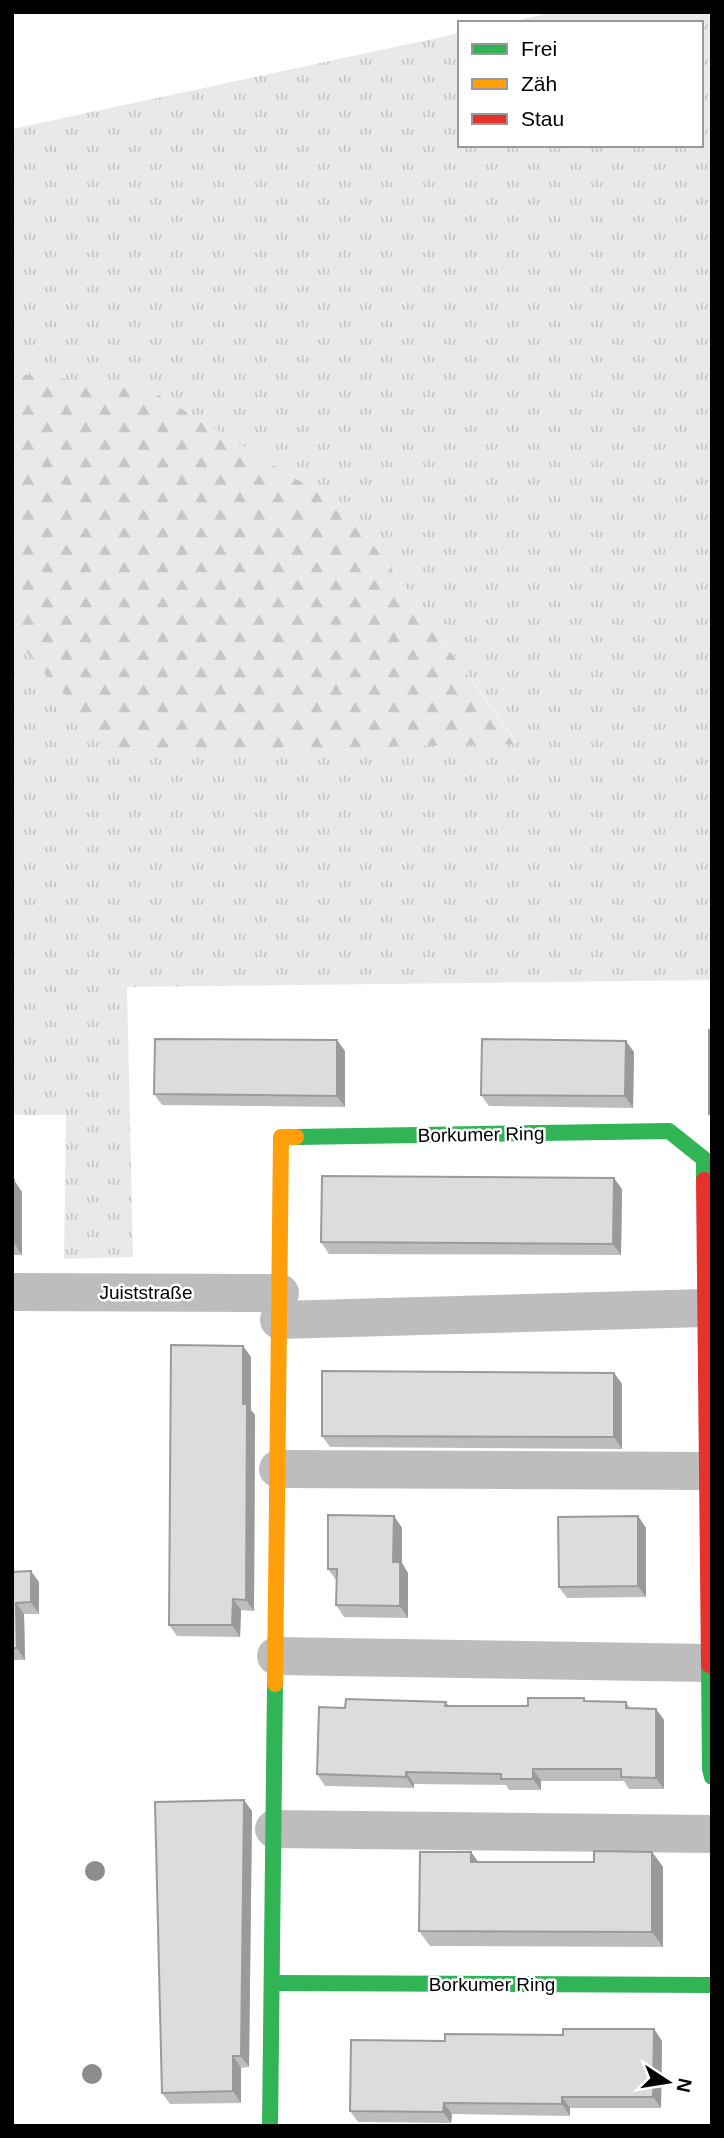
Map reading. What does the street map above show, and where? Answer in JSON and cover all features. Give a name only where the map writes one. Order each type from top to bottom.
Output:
[{"type":"street","name":"Borkumer Ring","points":[[270,2126],[281,1137],[669,1131],[704,1159],[712,1777]]},
{"type":"street","name":"Juiststraße","points":[[12,1292],[279,1306]]},
{"type":"street","points":[[279,1306],[706,1308]]},
{"type":"street","points":[[278,1469],[706,1471]]},
{"type":"street","points":[[276,1656],[709,1663]]},
{"type":"street","points":[[274,1829],[712,1834]]},
{"type":"street","name":"Borkumer Ring","points":[[272,1983],[712,1985]]},
{"type":"green space","points":[[554,12],[712,12],[712,980],[127,987],[133,1257],[64,1259],[66,1115],[12,1115],[12,636],[115,752],[517,743],[349,511],[147,388],[12,373],[12,129],[458,33],[458,147],[703,147],[703,21],[515,21]]},
{"type":"green space","points":[[12,373],[147,388],[349,511],[517,744],[115,752],[12,636]]},
{"type":"building","points":[[709,1030],[712,1030],[712,1114],[709,1114]]},
{"type":"building","points":[[155,1039],[337,1040],[337,1096],[154,1094]]},
{"type":"building","points":[[482,1039],[626,1041],[625,1096],[481,1095]]},
{"type":"building","points":[[322,1176],[614,1178],[613,1244],[321,1242]]},
{"type":"building","points":[[14,1180],[14,1243],[12,1243]]},
{"type":"building","points":[[171,1345],[243,1346],[243,1404],[247,1404],[246,1600],[233,1599],[232,1625],[169,1625]]},
{"type":"building","points":[[322,1371],[614,1373],[614,1437],[322,1436]]},
{"type":"building","points":[[328,1515],[394,1516],[393,1562],[400,1562],[400,1606],[336,1605],[337,1569],[328,1569]]},
{"type":"building","points":[[638,1516],[638,1586],[559,1587],[558,1517]]},
{"type":"building","points":[[31,1571],[31,1602],[16,1603],[17,1648],[12,1648],[12,1572]]},
{"type":"building","points":[[528,1698],[584,1698],[584,1701],[626,1702],[626,1708],[656,1709],[656,1778],[621,1777],[621,1769],[533,1769],[533,1779],[501,1779],[501,1774],[406,1772],[406,1777],[317,1774],[319,1707],[345,1708],[346,1699],[446,1702],[445,1706],[528,1706]]},
{"type":"building","points":[[244,1800],[241,2056],[233,2056],[233,2091],[162,2093],[155,1802]]},
{"type":"building","points":[[594,1851],[652,1852],[652,1932],[419,1931],[420,1852],[471,1852],[471,1862],[594,1862]]},
{"type":"building","points":[[563,2029],[654,2029],[653,2097],[562,2097],[562,2104],[444,2103],[443,2112],[350,2111],[351,2040],[445,2041],[445,2034],[563,2035]]},
{"type":"traffic: fast","points":[[296,1137],[669,1131],[704,1159],[704,1180]]},
{"type":"traffic: fast","points":[[709,1665],[712,1777]]},
{"type":"traffic: fast","points":[[270,2126],[275,1684]]},
{"type":"traffic: fast","points":[[272,1983],[712,1985]]},
{"type":"traffic: slow","points":[[275,1684],[281,1137],[296,1137]]},
{"type":"traffic: jam","points":[[704,1180],[709,1665]]}]
